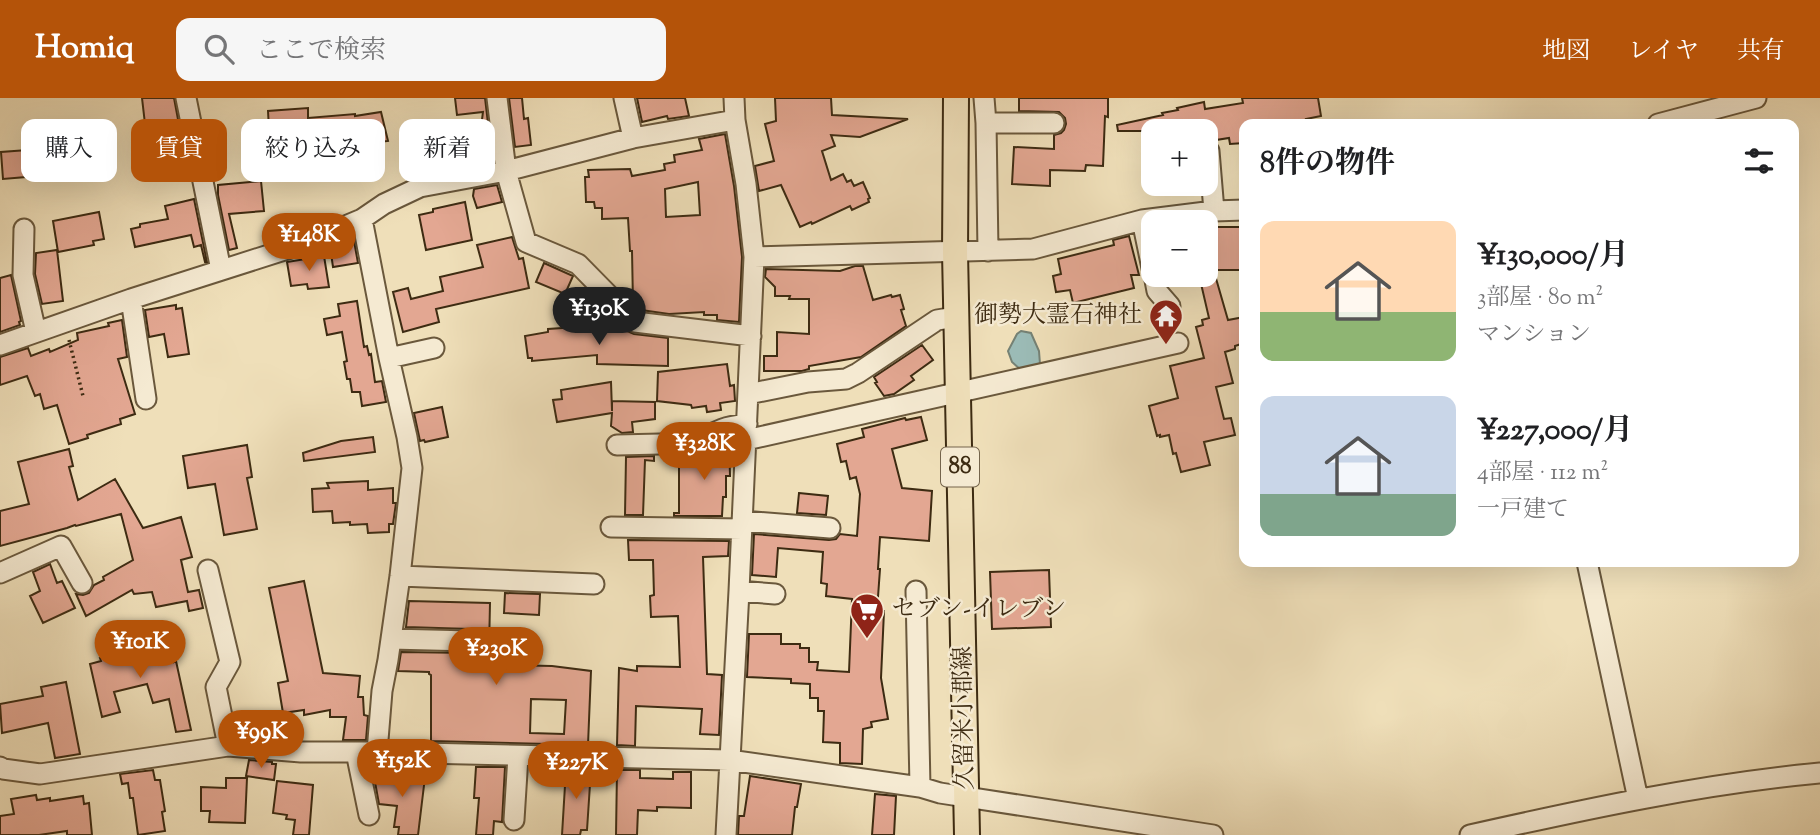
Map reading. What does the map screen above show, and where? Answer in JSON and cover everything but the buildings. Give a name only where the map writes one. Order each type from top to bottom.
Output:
[{"type":"main road","name":"久留米小郡線","points":[[956,98],[955,252],[967,835]]},
{"type":"street","points":[[186,98],[221,270]]},
{"type":"street","points":[[497,98],[506,171],[526,242],[578,264],[635,322],[751,336]]},
{"type":"street","points":[[624,98],[633,138]]},
{"type":"street","points":[[726,835],[754,257],[734,98]]},
{"type":"street","points":[[984,98],[988,251]]},
{"type":"street","points":[[1677,119],[1756,98]]},
{"type":"street","points":[[0,345],[131,299],[300,245],[362,219],[384,204],[420,187],[506,171],[633,138],[735,120]]},
{"type":"street","points":[[986,123],[1054,123]]},
{"type":"street","points":[[1218,211],[1239,209]]},
{"type":"street","points":[[362,219],[412,468],[400,576],[382,691],[377,752]]},
{"type":"street","points":[[754,257],[1033,249],[1141,220]]},
{"type":"street","points":[[23,229],[23,275],[36,332]]},
{"type":"street","points":[[1156,287],[1170,306]]},
{"type":"street","points":[[131,299],[146,398]]},
{"type":"street","points":[[748,394],[807,382],[846,379],[937,320],[956,317]]},
{"type":"street","points":[[617,445],[703,443],[708,435],[732,426],[747,432],[958,392],[1178,343]]},
{"type":"street","points":[[389,358],[434,348]]},
{"type":"street","points":[[611,527],[742,525],[830,528]]},
{"type":"street","points":[[0,573],[61,546],[82,583]]},
{"type":"street","points":[[1588,567],[1638,799]]},
{"type":"street","points":[[208,570],[230,662],[216,687],[228,746]]},
{"type":"street","points":[[400,576],[594,584]]},
{"type":"street","points":[[739,591],[775,594]]},
{"type":"street","points":[[916,591],[920,787]]},
{"type":"street","points":[[391,639],[470,641]]},
{"type":"street","points":[[0,767],[40,774],[228,746],[301,752],[729,761],[920,787],[967,797],[1213,835]]},
{"type":"street","points":[[356,752],[369,815]]},
{"type":"street","points":[[514,820],[517,755]]},
{"type":"street","points":[[1470,835],[1667,793],[1820,773]]},
{"type":"path","points":[[65,323],[83,396]]},
{"type":"water","points":[[1021,331],[1031,333],[1039,351],[1040,364],[1021,370],[1012,362],[1008,351]]},
{"type":"place","name":"御勢大霊石神社","points":[[1166,346]]},
{"type":"place","name":"セブン-イレブン","points":[[867,640]]}]
